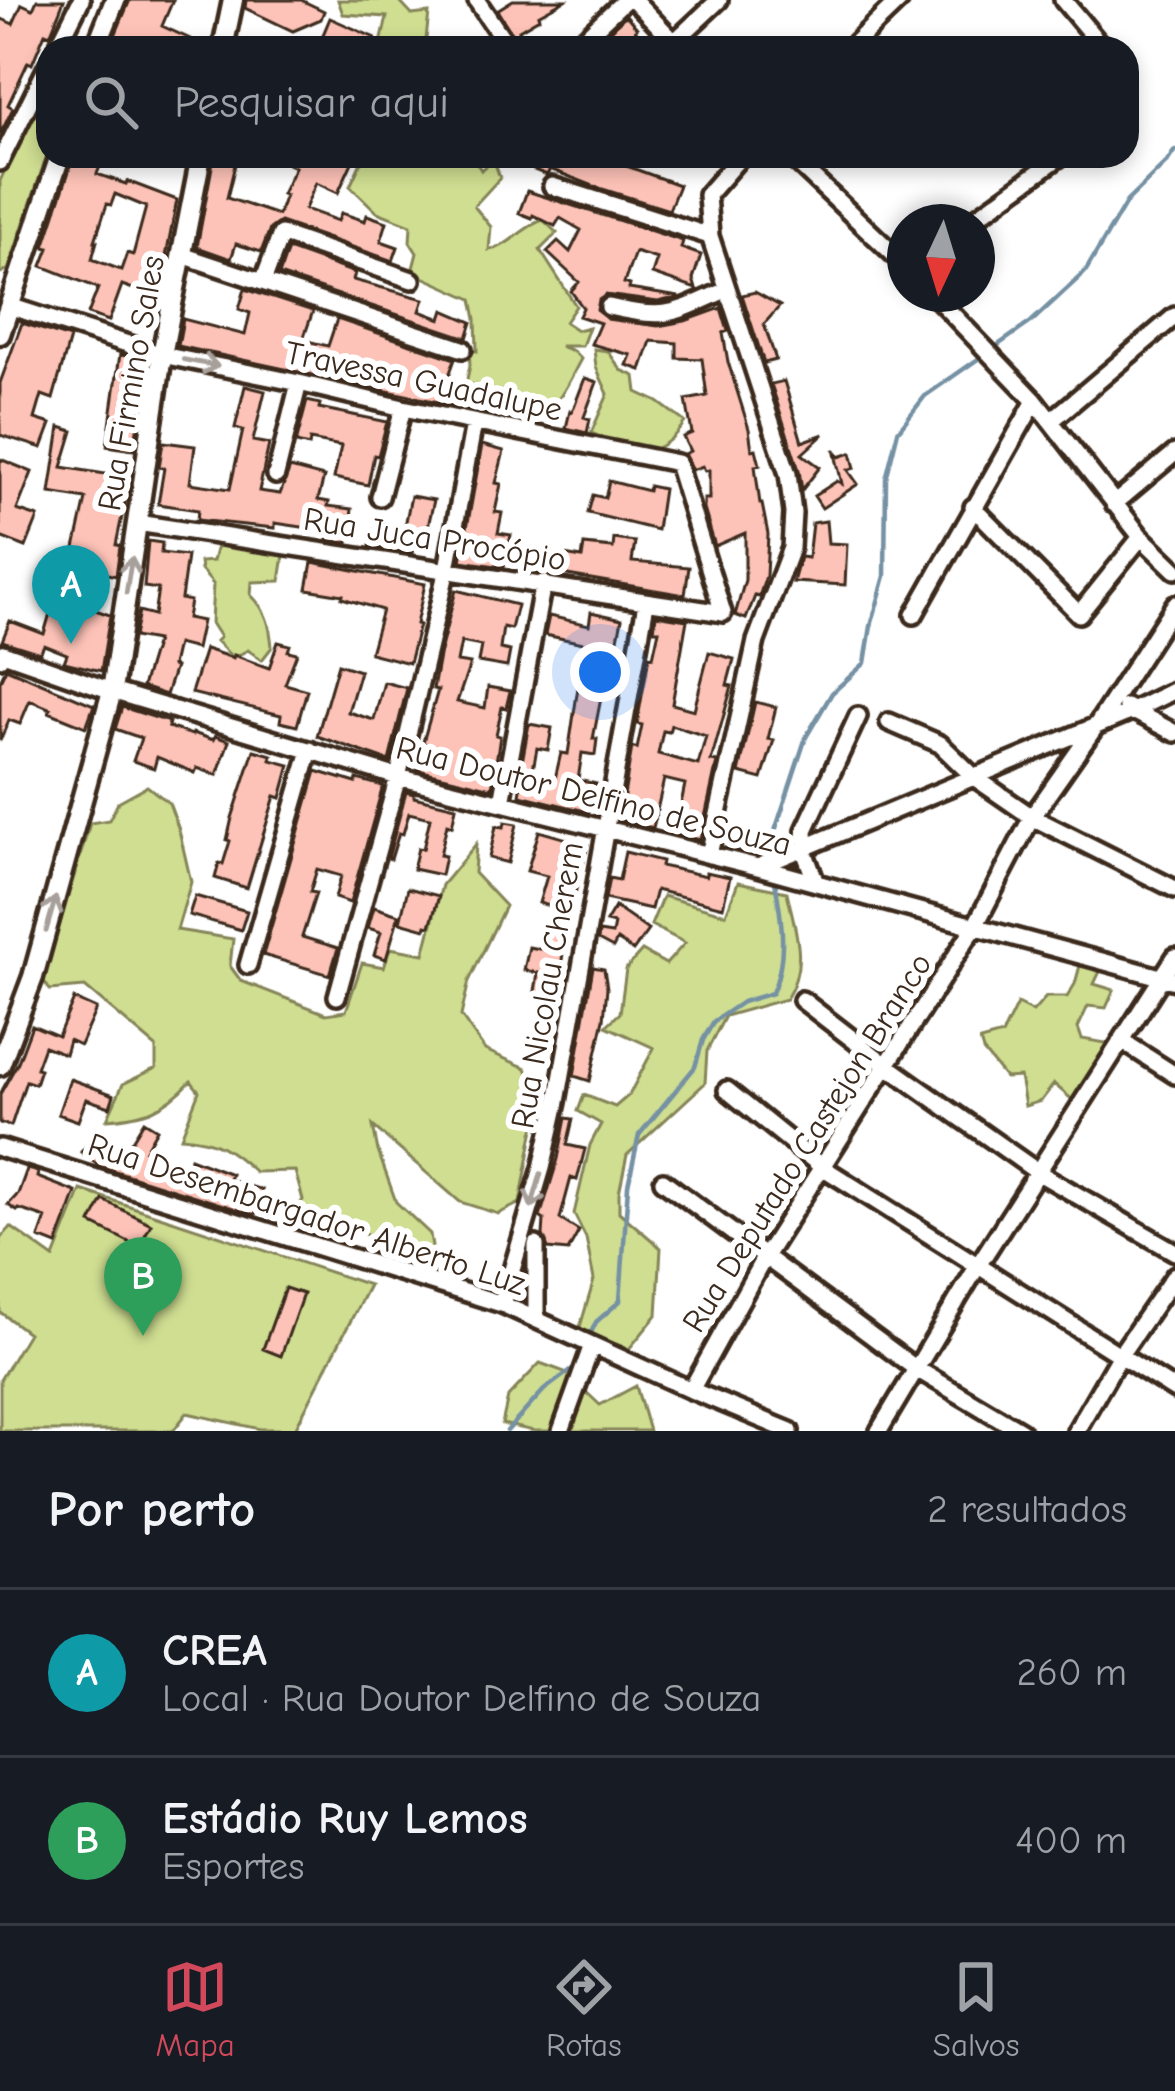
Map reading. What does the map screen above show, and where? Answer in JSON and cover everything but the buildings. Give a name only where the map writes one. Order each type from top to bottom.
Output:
[{"type":"main road","points":[[106,36],[115,0]]},
{"type":"main road","points":[[226,36],[233,0]]},
{"type":"main road","points":[[0,334],[56,168]]},
{"type":"main road","name":"Rua Firmino Sales","points":[[0,1065],[32,977],[112,691],[162,356],[199,168]]},
{"type":"main road","points":[[0,287],[21,273]]},
{"type":"street","points":[[63,36],[81,0]]},
{"type":"street","points":[[588,36],[630,0],[668,36]]},
{"type":"street","points":[[685,36],[719,0]]},
{"type":"street","points":[[862,36],[900,0]]},
{"type":"street","points":[[1063,0],[1093,36]]},
{"type":"street","points":[[471,4],[498,36]]},
{"type":"street","points":[[2,154],[36,88]]},
{"type":"street","points":[[709,855],[756,641],[791,548],[794,513],[788,474],[710,236],[707,194],[730,168]]},
{"type":"street","points":[[803,168],[887,248]]},
{"type":"street","points":[[995,204],[1044,168]]},
{"type":"street","points":[[552,186],[710,236]]},
{"type":"street","points":[[263,282],[281,234],[412,280]]},
{"type":"street","points":[[182,255],[463,350]]},
{"type":"street","points":[[609,308],[644,316],[671,315],[726,290]]},
{"type":"street","name":"Travessa Guadalupe","points":[[9,306],[162,356],[677,463],[723,613]]},
{"type":"street","points":[[950,312],[1035,401],[1141,537],[1175,570]]},
{"type":"street","points":[[1051,421],[1175,316]]},
{"type":"street","points":[[276,475],[299,383]]},
{"type":"street","points":[[914,615],[1035,401]]},
{"type":"street","points":[[380,497],[403,408]]},
{"type":"street","points":[[337,996],[398,777],[475,423]]},
{"type":"street","points":[[1114,504],[1175,454]]},
{"type":"street","points":[[973,507],[1079,614],[1141,537]]},
{"type":"street","name":"Rua Juca Procópio","points":[[137,524],[723,613]]},
{"type":"street","points":[[502,802],[543,584]]},
{"type":"street","name":"Rua Nicolau Cherem","points":[[502,1304],[557,1102],[646,603]]},
{"type":"street","name":"Rua Deputado Castejon Branco","points":[[691,1390],[764,1258],[975,926],[1032,817],[1175,604]]},
{"type":"street","name":"Rua Doutor Delfino de Souza","points":[[2,655],[398,777],[758,867],[1169,980]]},
{"type":"street","points":[[758,867],[1175,690]]},
{"type":"street","points":[[1113,700],[1175,733]]},
{"type":"street","points":[[816,883],[805,830],[858,716]]},
{"type":"street","points":[[889,722],[940,744],[974,777],[1032,817],[1175,889]]},
{"type":"street","points":[[1065,738],[1080,749]]},
{"type":"street","points":[[248,965],[310,750]]},
{"type":"street","points":[[879,1431],[976,1267],[1122,1041],[1169,980],[1175,957]]},
{"type":"street","points":[[802,1000],[1039,1173],[1175,1252]]},
{"type":"street","points":[[1122,1041],[1175,1075]]},
{"type":"street","points":[[727,1090],[822,1167],[1175,1390]]},
{"type":"street","name":"Rua Desembargador Alberto Luz","points":[[0,1148],[502,1304],[790,1431]]},
{"type":"street","points":[[663,1181],[915,1368],[1021,1431]]},
{"type":"street","points":[[536,1245],[536,1319]]},
{"type":"street","points":[[1076,1431],[1175,1275]]},
{"type":"street","points":[[561,1431],[592,1345]]},
{"type":"green space","points":[[338,0],[398,0],[412,15],[429,13],[426,36],[383,36],[387,17],[343,14]]},
{"type":"green space","points":[[36,102],[36,168],[43,168],[8,270],[0,273],[0,181]]},
{"type":"green space","points":[[358,168],[496,168],[500,178],[474,206],[491,227],[489,250],[543,220],[557,233],[540,250],[576,306],[565,322],[577,330],[589,327],[582,346],[560,346],[581,359],[559,399],[543,415],[517,420],[483,411],[487,386],[466,384],[469,350],[477,351],[472,299],[412,272],[417,253],[410,242],[411,225],[377,212],[350,186]]},
{"type":"green space","points":[[594,349],[608,351],[621,370],[635,376],[637,392],[685,422],[664,445],[632,449],[591,433],[608,394]]},
{"type":"green space","points":[[253,543],[285,549],[280,581],[252,582],[251,595],[264,613],[271,639],[272,647],[262,660],[248,650],[233,658],[216,641],[220,637],[211,623],[213,584],[200,562],[213,561],[217,546]]},
{"type":"green space","points":[[147,786],[169,803],[191,882],[177,930],[233,939],[230,966],[241,981],[326,1014],[346,1011],[362,963],[384,967],[390,948],[424,954],[442,885],[476,844],[474,873],[505,906],[469,981],[461,1016],[485,1050],[526,1068],[541,1105],[520,1203],[498,1214],[460,1202],[373,1126],[396,1202],[430,1234],[434,1260],[321,1218],[290,1216],[303,1200],[295,1171],[255,1172],[221,1147],[181,1137],[199,1091],[191,1081],[153,1110],[107,1119],[123,1084],[156,1068],[156,1047],[85,987],[50,990],[43,980],[90,823],[109,820],[118,802]]},
{"type":"green space","points":[[738,882],[787,892],[798,947],[797,973],[786,999],[725,1016],[707,1051],[705,1083],[627,1155],[619,1212],[661,1248],[657,1315],[629,1349],[579,1330],[594,1280],[586,1238],[574,1214],[590,1145],[601,1124],[578,1111],[584,1095],[615,1107],[629,1095],[654,1048],[606,1026],[620,1013],[626,969],[642,951],[666,964],[685,943],[651,925],[663,896],[726,914]]},
{"type":"green space","points":[[1082,958],[1103,965],[1094,984],[1114,990],[1106,1008],[1088,1006],[1078,1028],[1082,1039],[1112,1044],[1076,1103],[1054,1084],[1041,1101],[1025,1106],[1020,1077],[1005,1078],[980,1041],[1002,1035],[1017,1004],[1033,1012],[1046,997],[1067,997]]},
{"type":"green space","points":[[81,1190],[369,1285],[295,1429],[260,1429],[187,1413],[173,1431],[0,1431],[0,1380],[28,1333],[0,1312],[0,1239],[11,1227],[54,1258]]},
{"type":"green space","points":[[540,1363],[565,1372],[600,1405],[636,1386],[649,1431],[534,1431],[502,1424],[508,1397]]},
{"type":"waterway","points":[[772,859],[775,831],[806,737],[832,693],[865,663],[885,576],[886,479],[898,431],[925,396],[1031,322],[1085,272],[1127,201],[1175,150]]},
{"type":"waterway","points":[[588,1339],[596,1322],[620,1301],[628,1185],[639,1135],[695,1067],[714,1021],[742,1002],[772,993],[782,950],[774,876]]},
{"type":"waterway","points":[[507,1431],[544,1390],[575,1367],[581,1355]]},
{"type":"place","name":"CREA","points":[[71,644]]},
{"type":"place","name":"Estádio Ruy Lemos","points":[[143,1336]]}]
